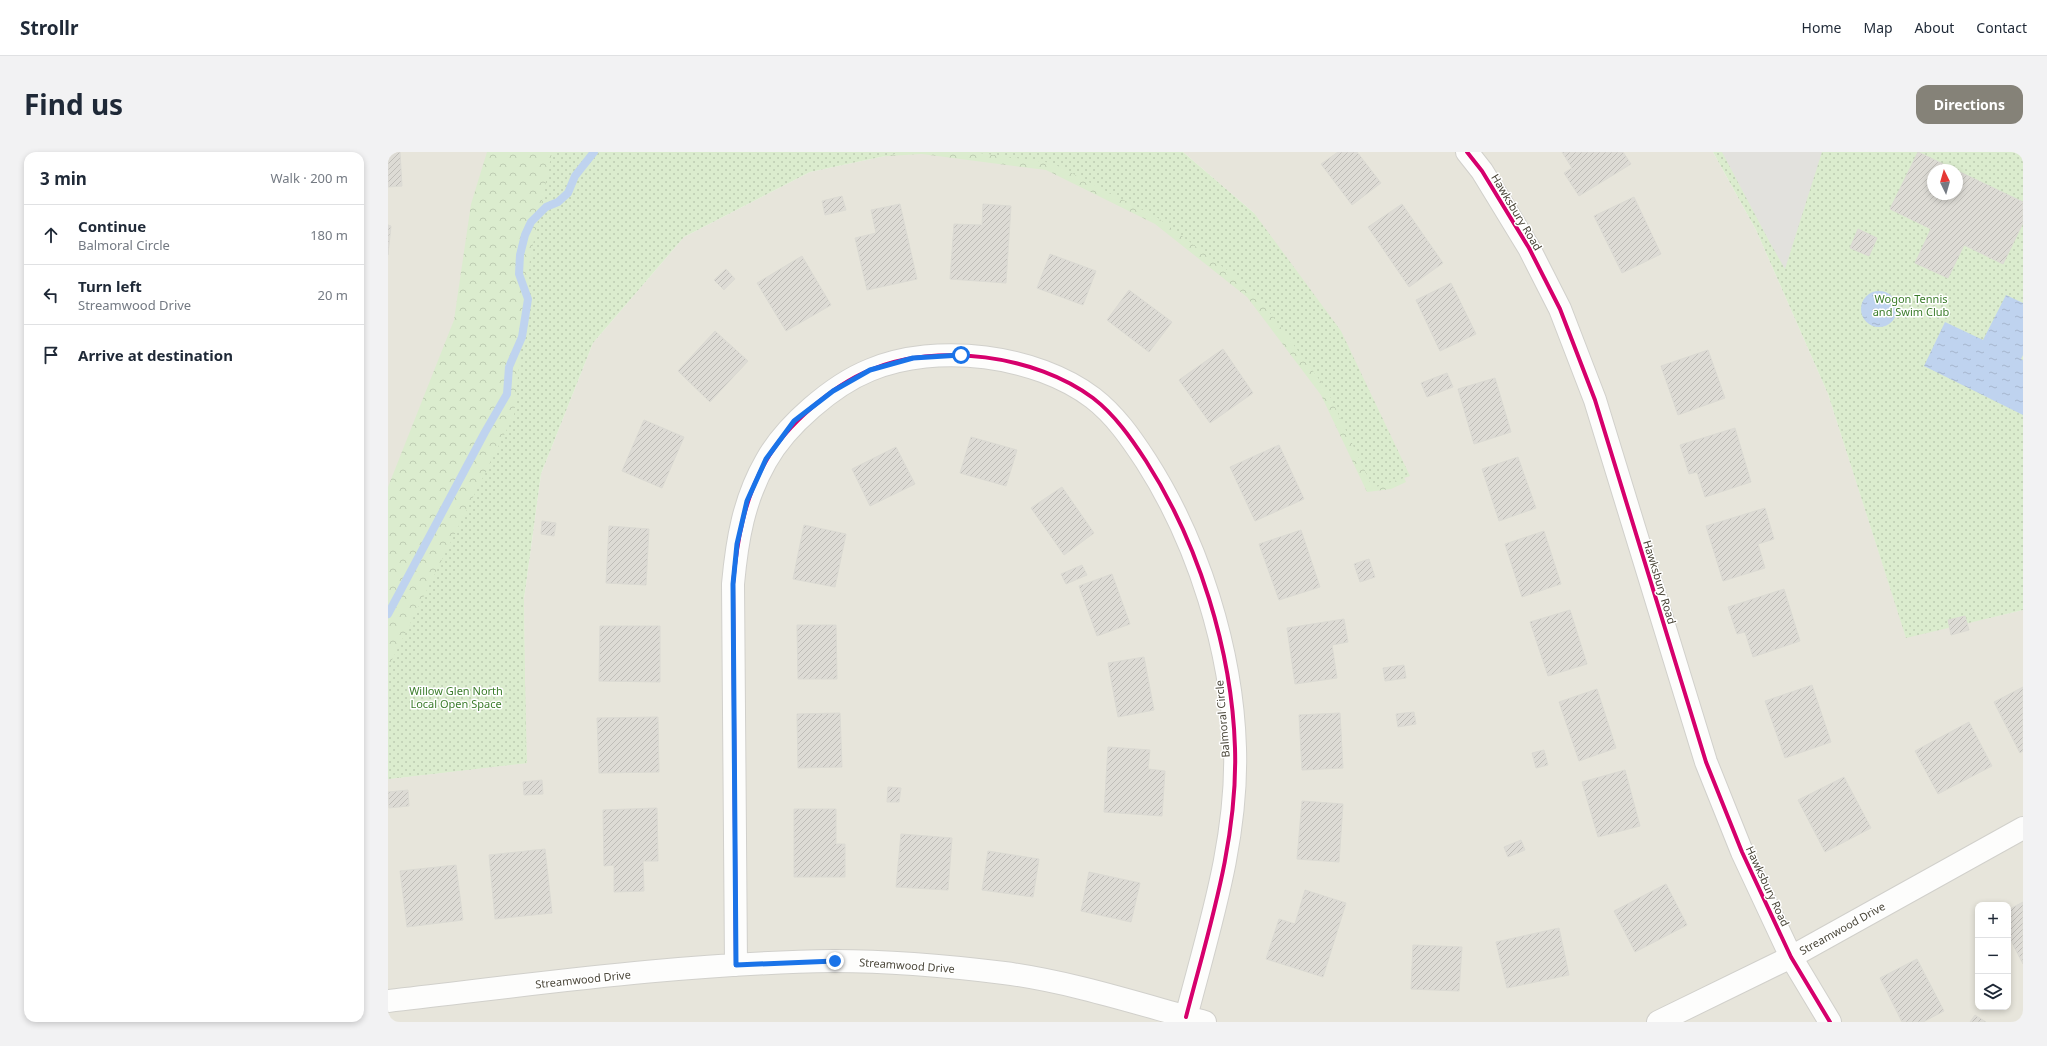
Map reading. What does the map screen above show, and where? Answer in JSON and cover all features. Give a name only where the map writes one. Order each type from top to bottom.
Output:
[{"type":"street","name":"Hawksbury Road","points":[[1467,152],[1482,171],[1529,248],[1560,309],[1595,400],[1706,762],[1742,852],[1791,956],[1830,1022]]},
{"type":"street","name":"Balmoral Circle","points":[[736,965],[733,584],[737,544],[747,501],[766,459],[794,421],[833,391],[870,370],[877,368],[913,358],[961,355],[1007,361],[1051,374],[1094,398],[1128,433],[1165,491],[1194,556],[1216,624],[1230,688],[1235,747],[1234,804],[1225,870],[1196,1019]]},
{"type":"street","name":"Streamwood Drive","points":[[1658,1022],[1791,956],[2023,828]]},
{"type":"street","name":"Streamwood Drive","points":[[388,1001],[641,972],[736,965],[835,961],[922,965],[1005,973],[1085,989],[1196,1019]]},
{"type":"shaded area","points":[[388,152],[552,152],[388,668]]},
{"type":"shaded area","points":[[904,152],[972,152],[1254,213],[1183,152],[1713,152],[1756,230],[1828,394],[1906,637],[2023,610],[2023,1022],[388,1022],[388,779],[525,763],[524,599],[541,474],[593,343],[684,237],[810,172]]},
{"type":"shaded area","points":[[1722,152],[1822,152],[1785,269],[1769,241]]},
{"type":"green space","points":[[487,152],[1169,152],[1340,339],[1406,482],[1391,489],[1367,492],[1321,395],[1247,297],[1155,224],[1046,170],[922,154],[802,161],[683,236],[592,343],[540,474],[523,601],[527,763],[388,779],[388,487],[454,320],[471,204]]},
{"type":"green space","name":"Willow Glen North Local Open Space","points":[[552,152],[904,152],[810,172],[684,237],[593,343],[541,474],[524,599],[526,763],[388,779],[388,668],[514,415],[530,259]]},
{"type":"green space","points":[[972,152],[1183,152],[1254,213],[1341,331],[1410,476],[1373,488],[1327,390],[1252,289],[1158,218],[1052,163]]},
{"type":"green space","name":"Wogon Tennis and Swim Club","points":[[1713,152],[2023,152],[2023,610],[1906,638],[1828,394],[1756,230]]},
{"type":"water","points":[[1883,291],[1892,296],[1896,302],[1896,316],[1892,322],[1883,327],[1875,327],[1866,322],[1862,316],[1861,305],[1866,296],[1872,292]]},
{"type":"water","points":[[2006,295],[2023,303],[2023,355],[2021,359],[2023,360],[2023,415],[1924,366],[1945,322],[1983,340]]},
{"type":"building","points":[[388,152],[400,152],[402,186],[388,187]]},
{"type":"building","points":[[1338,152],[1357,152],[1381,183],[1352,205],[1321,164]]},
{"type":"building","points":[[1562,152],[1623,152],[1631,164],[1579,196],[1564,173],[1572,168]]},
{"type":"building","points":[[1918,152],[1943,164],[1927,164],[1927,200],[1963,200],[1963,174],[2023,202],[2023,223],[2003,264],[1964,245],[1948,278],[1915,263],[1931,229],[1890,209]]},
{"type":"building","points":[[842,196],[846,210],[825,215],[822,201]]},
{"type":"building","points":[[1634,197],[1661,254],[1622,273],[1594,216]]},
{"type":"building","points":[[900,204],[917,279],[867,290],[855,238],[876,233],[871,210]]},
{"type":"building","points":[[983,204],[1011,206],[1006,283],[950,279],[954,224],[982,225]]},
{"type":"building","points":[[1402,204],[1443,263],[1409,287],[1368,227]]},
{"type":"building","points":[[388,225],[391,226],[388,255]]},
{"type":"building","points":[[1858,229],[1877,238],[1869,256],[1850,248]]},
{"type":"building","points":[[1050,254],[1096,271],[1083,305],[1037,288]]},
{"type":"building","points":[[802,256],[831,305],[786,331],[757,283]]},
{"type":"building","points":[[726,269],[735,279],[724,290],[714,280]]},
{"type":"building","points":[[1451,283],[1476,334],[1440,351],[1416,300]]},
{"type":"building","points":[[1129,290],[1172,322],[1149,352],[1107,320]]},
{"type":"building","points":[[715,331],[748,361],[710,402],[678,371]]},
{"type":"building","points":[[1223,349],[1253,393],[1210,423],[1179,380]]},
{"type":"building","points":[[1708,350],[1725,398],[1678,415],[1661,366]]},
{"type":"building","points":[[1447,373],[1453,387],[1427,397],[1421,383]]},
{"type":"building","points":[[1495,378],[1511,432],[1474,444],[1458,389]]},
{"type":"building","points":[[644,420],[684,437],[662,488],[622,471]]},
{"type":"building","points":[[1735,428],[1751,482],[1705,497],[1697,472],[1689,474],[1680,445]]},
{"type":"building","points":[[971,437],[1017,450],[1006,486],[960,473]]},
{"type":"building","points":[[1279,445],[1304,499],[1255,521],[1230,467]]},
{"type":"building","points":[[896,447],[915,484],[870,506],[852,469]]},
{"type":"building","points":[[1518,457],[1536,508],[1499,521],[1482,469]]},
{"type":"building","points":[[1062,487],[1094,533],[1064,555],[1031,508]]},
{"type":"building","points":[[1765,508],[1774,539],[1758,544],[1765,568],[1723,581],[1706,526]]},
{"type":"building","points":[[542,521],[556,523],[554,536],[541,534]]},
{"type":"building","points":[[804,525],[846,534],[835,587],[793,579]]},
{"type":"building","points":[[609,526],[649,529],[646,585],[606,583]]},
{"type":"building","points":[[1301,530],[1320,587],[1279,600],[1259,544]]},
{"type":"building","points":[[1544,531],[1561,584],[1522,597],[1505,544]]},
{"type":"building","points":[[1369,559],[1375,577],[1360,582],[1354,564]]},
{"type":"building","points":[[1082,565],[1087,575],[1066,584],[1061,574]]},
{"type":"building","points":[[1112,574],[1130,624],[1097,636],[1079,586]]},
{"type":"building","points":[[1784,589],[1800,641],[1753,657],[1745,632],[1737,634],[1728,607]]},
{"type":"building","points":[[1570,610],[1587,664],[1548,676],[1530,622]]},
{"type":"building","points":[[1965,616],[1969,630],[1951,635],[1948,620]]},
{"type":"building","points":[[1344,619],[1348,642],[1332,645],[1337,678],[1295,684],[1287,628]]},
{"type":"building","points":[[797,625],[836,625],[837,679],[798,679]]},
{"type":"building","points":[[600,626],[660,626],[660,682],[599,681]]},
{"type":"building","points":[[1144,657],[1154,710],[1118,717],[1108,663]]},
{"type":"building","points":[[1404,665],[1406,678],[1385,681],[1383,668]]},
{"type":"building","points":[[1812,685],[1831,742],[1785,758],[1765,701]]},
{"type":"building","points":[[2023,687],[2023,751],[2020,753],[1994,702]]},
{"type":"building","points":[[1597,689],[1616,748],[1579,761],[1559,702]]},
{"type":"building","points":[[1414,712],[1416,724],[1398,727],[1396,714]]},
{"type":"building","points":[[840,713],[842,767],[798,768],[797,714]]},
{"type":"building","points":[[1340,713],[1343,768],[1302,770],[1299,715]]},
{"type":"building","points":[[658,717],[659,772],[599,773],[597,718]]},
{"type":"building","points":[[1969,722],[1992,766],[1938,794],[1915,751]]},
{"type":"building","points":[[1108,747],[1150,750],[1148,769],[1165,771],[1162,816],[1104,812]]},
{"type":"building","points":[[1544,750],[1548,765],[1536,768],[1532,753]]},
{"type":"building","points":[[1625,770],[1640,826],[1598,837],[1582,782]]},
{"type":"building","points":[[1844,777],[1871,828],[1825,852],[1798,800]]},
{"type":"building","points":[[542,780],[543,794],[524,795],[523,782]]},
{"type":"building","points":[[888,787],[901,788],[899,802],[887,802]]},
{"type":"building","points":[[408,790],[409,806],[389,808],[388,792]]},
{"type":"building","points":[[1302,801],[1343,804],[1339,862],[1297,859]]},
{"type":"building","points":[[657,808],[658,861],[643,861],[644,891],[614,892],[614,865],[604,866],[603,810]]},
{"type":"building","points":[[794,809],[836,809],[836,844],[845,844],[845,877],[794,877]]},
{"type":"building","points":[[901,834],[952,838],[948,890],[896,887]]},
{"type":"building","points":[[1521,840],[1525,850],[1508,857],[1504,847]]},
{"type":"building","points":[[545,849],[552,913],[495,919],[489,855]]},
{"type":"building","points":[[988,851],[1039,859],[1033,897],[982,890]]},
{"type":"building","points":[[456,865],[463,920],[407,927],[400,871]]},
{"type":"building","points":[[1089,872],[1140,883],[1131,922],[1081,911]]},
{"type":"building","points":[[1666,884],[1687,925],[1635,952],[1614,911]]},
{"type":"building","points":[[1305,890],[1346,903],[1323,977],[1266,959],[1279,919],[1295,924]]},
{"type":"building","points":[[2023,902],[2023,964],[2011,941],[2011,908]]},
{"type":"building","points":[[1559,928],[1569,975],[1507,988],[1496,942]]},
{"type":"building","points":[[1413,945],[1462,947],[1459,991],[1411,989]]},
{"type":"building","points":[[1917,959],[1944,1011],[1923,1022],[1902,1022],[1880,978]]},
{"type":"building","points":[[1975,1015],[1986,1022],[1970,1022]]},
{"type":"waterway","points":[[388,614],[485,432],[507,394],[509,367],[522,337],[528,299],[519,274],[520,255],[525,235],[531,222],[546,207],[558,202],[568,193],[575,176],[594,152]]},
{"type":"cycle path","points":[[1467,152],[1482,171],[1529,248],[1560,309],[1595,400],[1706,762],[1742,852],[1791,957],[1830,1022]]},
{"type":"cycle path","points":[[736,965],[733,584],[739,536],[747,505],[758,475],[775,447],[798,420],[826,396],[841,385],[856,377],[870,370],[896,361],[955,355],[985,357],[1015,363],[1044,372],[1070,383],[1093,398],[1115,419],[1140,452],[1165,493],[1181,526],[1209,598],[1227,673],[1235,748],[1235,782],[1232,816],[1220,884],[1186,1017]]},
{"type":"route","points":[[835,961],[736,965],[733,584],[737,544],[747,501],[766,459],[794,421],[833,391],[870,370],[913,358],[961,355]]}]
